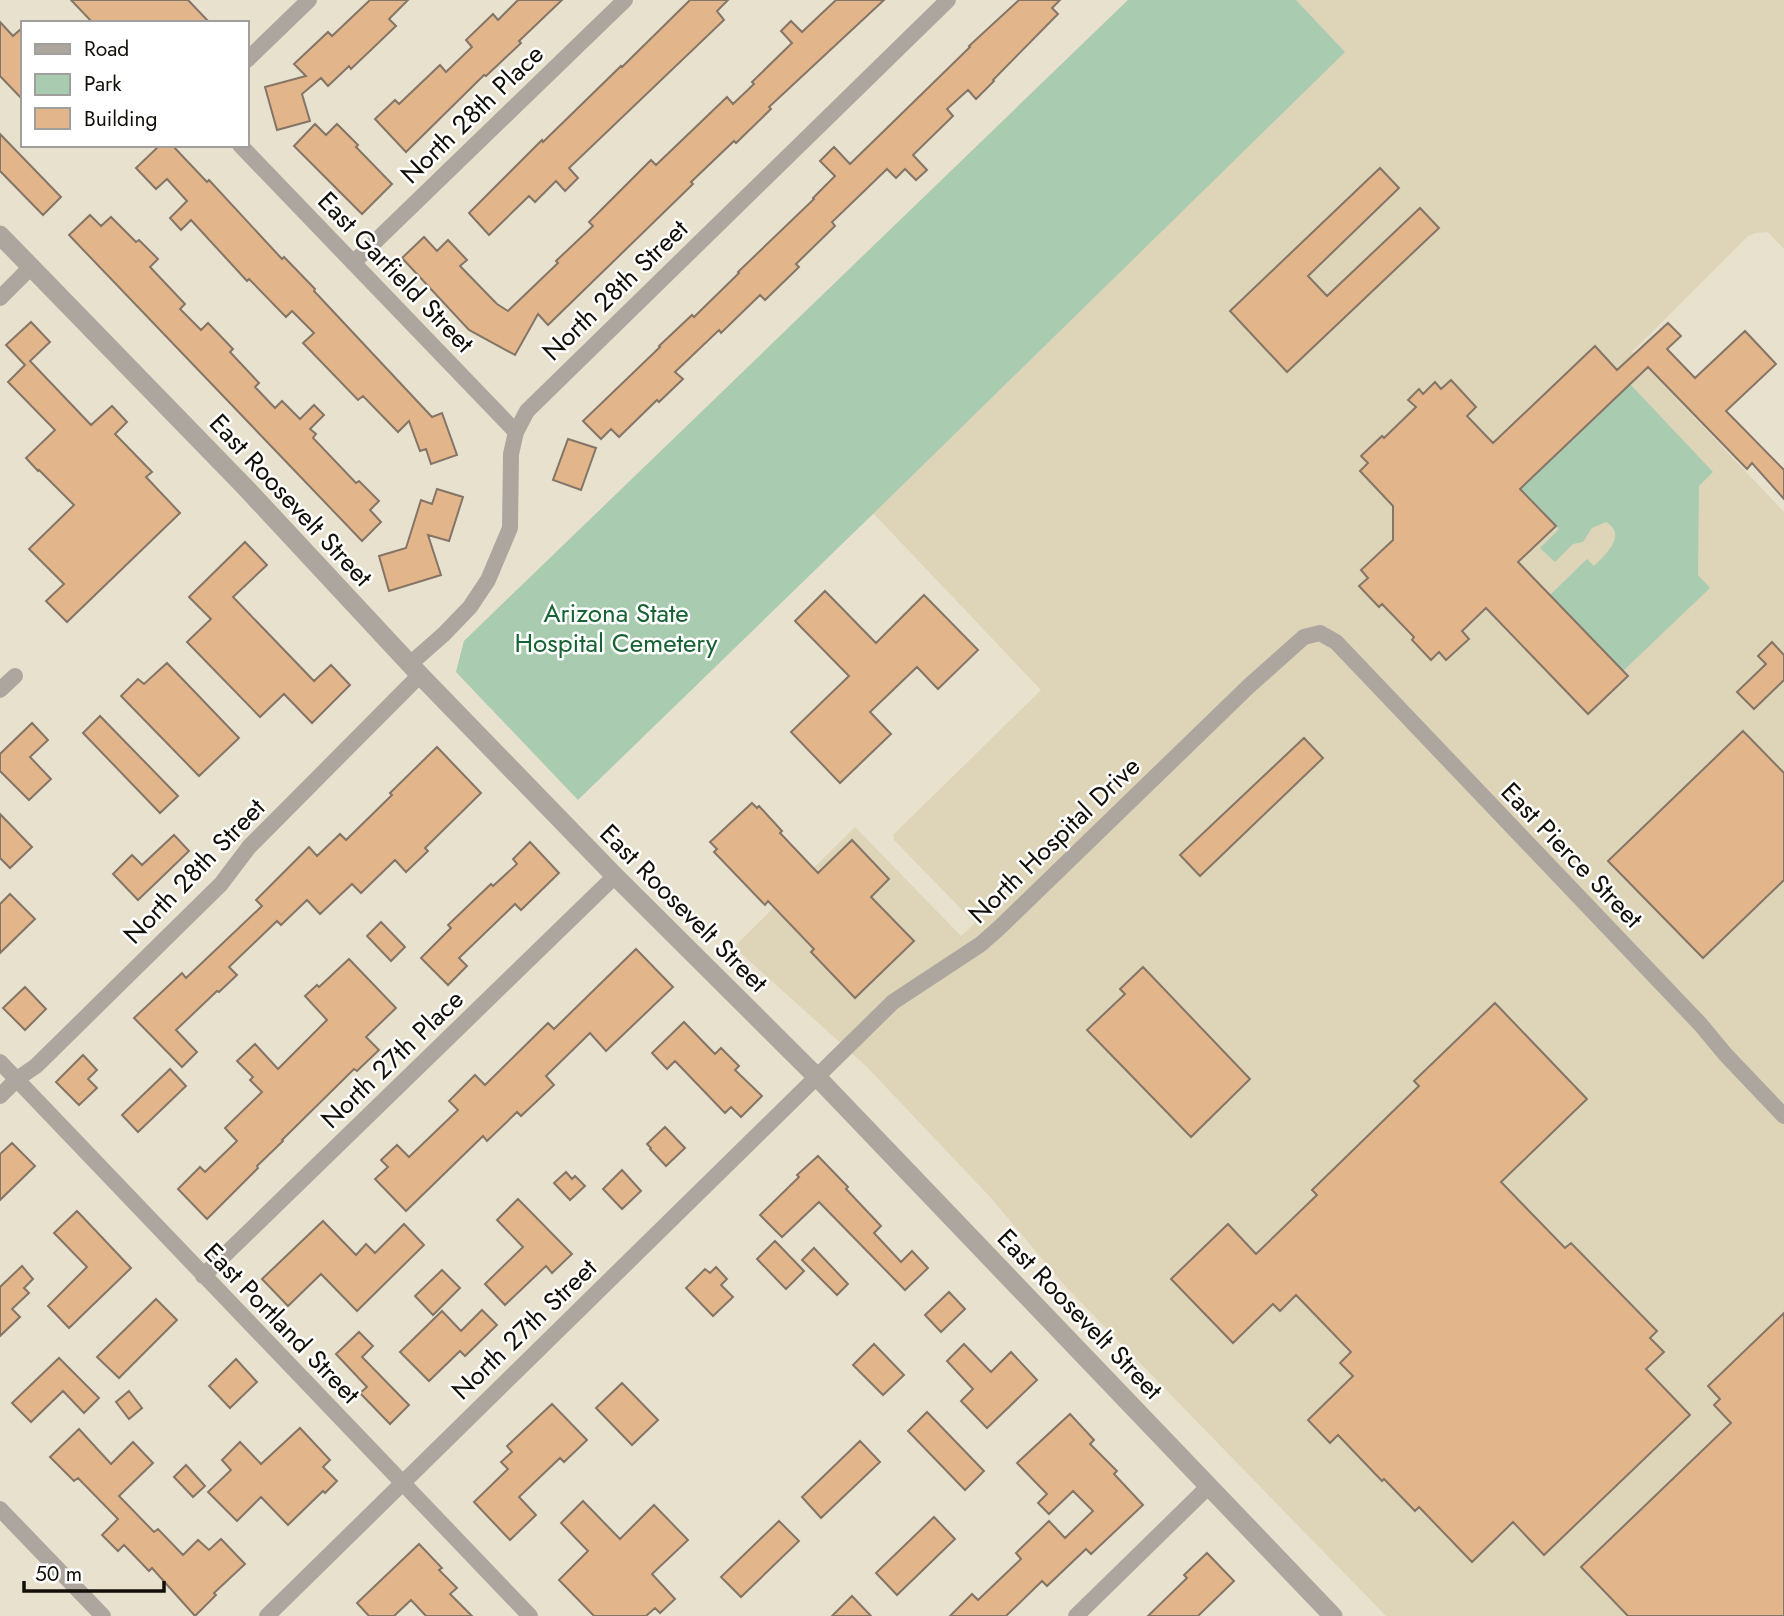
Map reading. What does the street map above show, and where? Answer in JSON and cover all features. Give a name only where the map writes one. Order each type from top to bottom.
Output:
[{"type":"street","points":[[248,59],[309,0]]},
{"type":"street","name":"North 28th Place","points":[[353,263],[625,0]]},
{"type":"street","name":"North 28th Street","points":[[0,1096],[17,1079],[36,1066],[221,884],[248,847],[415,670],[470,607],[488,580],[510,528],[512,454],[516,432],[527,411],[948,0]]},
{"type":"street","name":"East Garfield Street","points":[[242,147],[516,432]]},
{"type":"street","name":"East Roosevelt Street","points":[[0,235],[245,487],[415,670],[615,876],[817,1077],[1333,1616]]},
{"type":"street","points":[[0,298],[31,267]]},
{"type":"street","name":"North Hospital Drive","points":[[817,1077],[893,1002],[981,944],[1257,679],[1304,637],[1320,633]]},
{"type":"street","name":"East Pierce Street","points":[[1320,633],[1336,642],[1701,1025],[1784,1116]]},
{"type":"street","points":[[0,690],[15,676]]},
{"type":"street","name":"North 27th Place","points":[[204,1276],[615,876]]},
{"type":"street","name":"East Portland Street","points":[[0,1062],[530,1616]]},
{"type":"street","name":"North 27th Street","points":[[267,1616],[817,1077]]},
{"type":"street","points":[[1076,1616],[1209,1486]]},
{"type":"street","points":[[0,1509],[103,1616]]},
{"type":"shaded area","points":[[1128,0],[1784,0],[1784,249],[1768,232],[1748,236],[1632,352],[1784,512],[1784,1616],[1386,1616],[1065,1286],[991,1198],[866,1066],[734,947],[855,827],[961,936],[975,923],[894,840],[893,835],[1041,690],[874,514],[456,672],[464,641]]},
{"type":"green space","name":"Arizona State Hospital Cemetery","points":[[1128,0],[1296,0],[1345,52],[578,800],[456,672],[464,641]]},
{"type":"green space","points":[[1630,384],[1713,472],[1699,486],[1698,575],[1710,588],[1623,671],[1550,595],[1587,559],[1594,566],[1604,556],[1615,539],[1612,527],[1606,522],[1592,528],[1583,542],[1573,544],[1555,562],[1540,548],[1559,529],[1520,489]]},
{"type":"building","points":[[71,0],[188,0],[208,21],[91,21]]},
{"type":"building","points":[[370,0],[408,0],[389,19],[396,26],[351,69],[349,66],[328,86],[321,78],[302,94],[310,121],[277,130],[265,87],[306,76],[294,64],[328,32],[332,36]]},
{"type":"building","points":[[518,0],[562,0],[519,41],[521,43],[484,75],[406,152],[375,119],[395,100],[399,104],[440,65],[446,72],[472,47],[466,40],[493,14],[498,20]]},
{"type":"building","points":[[690,0],[728,0],[717,11],[724,20],[569,168],[578,178],[565,191],[556,181],[535,202],[529,196],[489,235],[469,213]]},
{"type":"building","points":[[836,0],[884,0],[769,107],[771,109],[736,143],[734,141],[691,182],[693,184],[548,325],[538,314],[515,355],[469,330],[402,258],[424,237],[437,251],[448,240],[467,260],[460,266],[497,304],[508,311],[558,263],[556,261],[593,226],[589,222],[651,160],[656,165],[727,97],[733,104],[754,84],[752,82],[792,43],[781,31],[791,21],[802,32]]},
{"type":"building","points":[[1019,0],[1060,0],[1052,8],[1058,14],[976,99],[968,90],[947,109],[953,116],[913,155],[927,170],[916,180],[905,169],[896,178],[887,169],[832,222],[835,226],[796,264],[799,267],[765,300],[760,295],[675,372],[683,379],[659,402],[657,400],[619,437],[611,429],[601,439],[583,421],[692,315],[694,317],[835,176],[820,161],[834,147],[850,164]]},
{"type":"building","points":[[0,22],[13,36],[21,29],[21,98],[0,76]]},
{"type":"building","points":[[315,124],[326,135],[337,124],[392,184],[362,214],[294,146]]},
{"type":"building","points":[[0,134],[61,197],[43,215],[0,171]]},
{"type":"building","points":[[158,147],[174,147],[207,182],[209,180],[282,259],[284,257],[315,289],[432,417],[442,413],[457,455],[431,464],[426,449],[420,451],[409,421],[398,432],[363,396],[358,400],[303,343],[314,333],[292,311],[286,317],[249,279],[247,281],[191,220],[181,230],[170,218],[187,201],[167,179],[156,189],[136,168]]},
{"type":"building","points":[[1380,168],[1399,188],[1308,276],[1327,296],[1420,208],[1439,228],[1287,372],[1230,311]]},
{"type":"building","points":[[90,215],[101,226],[111,217],[158,259],[150,267],[185,304],[180,309],[201,330],[208,323],[233,349],[230,352],[259,383],[255,387],[275,408],[282,401],[300,419],[314,405],[324,415],[310,429],[316,434],[313,438],[356,483],[359,481],[379,501],[370,510],[381,522],[362,541],[69,235]]},
{"type":"building","points":[[31,322],[50,342],[30,361],[91,425],[112,406],[127,422],[115,434],[152,472],[146,477],[180,513],[67,622],[46,601],[64,584],[29,549],[74,505],[26,458],[55,430],[8,382],[25,365],[6,345]]},
{"type":"building","points":[[1668,323],[1681,336],[1667,349],[1695,378],[1745,331],[1776,364],[1726,411],[1784,470],[1784,499],[1752,463],[1747,469],[1648,367],[1520,489],[1556,526],[1518,562],[1628,676],[1588,714],[1486,608],[1462,631],[1469,639],[1446,660],[1439,652],[1431,660],[1412,640],[1414,637],[1382,604],[1379,607],[1359,586],[1368,578],[1361,570],[1393,540],[1393,506],[1360,471],[1368,463],[1361,456],[1416,407],[1408,400],[1419,389],[1423,394],[1435,382],[1441,389],[1451,380],[1476,407],[1467,416],[1493,443],[1595,346],[1617,370]]},
{"type":"building","points":[[568,439],[596,448],[581,490],[553,480]]},
{"type":"building","points":[[437,489],[463,497],[449,541],[428,535],[441,575],[389,591],[379,556],[406,548],[421,500],[432,504]]},
{"type":"building","points":[[245,542],[267,565],[233,597],[314,681],[331,665],[350,685],[312,723],[284,694],[260,717],[187,642],[211,619],[189,597]]},
{"type":"building","points":[[825,591],[876,643],[924,595],[978,650],[938,689],[917,667],[870,712],[891,734],[840,783],[791,732],[849,676],[795,621]]},
{"type":"building","points":[[1772,642],[1784,655],[1784,680],[1754,709],[1737,692],[1766,664],[1758,656]]},
{"type":"building","points":[[167,663],[239,738],[199,776],[121,696],[138,679],[144,684]]},
{"type":"building","points":[[100,716],[178,796],[160,813],[83,733]]},
{"type":"building","points":[[32,723],[48,740],[30,757],[51,779],[29,800],[0,771],[0,754]]},
{"type":"building","points":[[1743,731],[1784,773],[1784,880],[1703,958],[1608,861]]},
{"type":"building","points":[[1304,738],[1323,758],[1200,876],[1180,855]]},
{"type":"building","points":[[437,747],[481,793],[425,848],[428,851],[406,872],[395,860],[361,893],[352,884],[320,914],[307,900],[281,925],[277,921],[229,967],[237,975],[176,1030],[197,1052],[182,1067],[134,1018],[182,973],[186,978],[262,906],[256,900],[309,847],[317,856],[340,834],[346,840]]},
{"type":"building","points":[[752,803],[757,808],[759,806],[818,873],[852,840],[889,879],[871,897],[914,941],[855,998],[811,952],[814,949],[768,901],[765,905],[714,852],[717,849],[710,842]]},
{"type":"building","points":[[0,814],[32,847],[10,868],[0,858]]},
{"type":"building","points":[[174,835],[189,851],[138,900],[113,874],[132,855],[142,865]]},
{"type":"building","points":[[530,842],[559,873],[521,910],[515,904],[459,958],[467,966],[448,985],[421,958],[451,928],[448,925],[491,884],[493,886],[517,864],[513,859]]},
{"type":"building","points":[[10,894],[35,919],[0,953],[0,904]]},
{"type":"building","points":[[381,922],[405,947],[391,961],[367,936]]},
{"type":"building","points":[[636,949],[673,987],[606,1051],[590,1033],[546,1076],[554,1085],[521,1116],[517,1112],[487,1141],[483,1136],[406,1211],[375,1179],[388,1167],[381,1160],[397,1145],[409,1157],[458,1110],[449,1101],[475,1075],[485,1085],[548,1023],[554,1029]]},
{"type":"building","points":[[349,959],[396,1008],[366,1037],[379,1050],[357,1071],[354,1069],[207,1219],[178,1189],[200,1167],[205,1172],[237,1141],[225,1128],[262,1092],[250,1080],[253,1077],[237,1061],[255,1044],[278,1069],[327,1020],[305,996],[317,985],[319,987]]},
{"type":"building","points":[[1143,967],[1250,1079],[1191,1137],[1087,1030],[1125,994],[1120,989]]},
{"type":"building","points":[[25,987],[46,1009],[25,1030],[3,1008]]},
{"type":"building","points":[[1495,1003],[1587,1099],[1501,1182],[1565,1248],[1571,1243],[1657,1331],[1650,1338],[1664,1352],[1646,1369],[1690,1415],[1544,1555],[1513,1522],[1472,1562],[1419,1507],[1415,1511],[1338,1435],[1330,1443],[1308,1420],[1353,1376],[1340,1363],[1351,1352],[1296,1295],[1280,1311],[1273,1304],[1233,1343],[1171,1279],[1228,1224],[1256,1254],[1317,1195],[1312,1190],[1419,1086],[1414,1081]]},
{"type":"building","points":[[684,1022],[715,1054],[721,1048],[739,1066],[735,1070],[762,1096],[741,1117],[731,1107],[725,1113],[675,1061],[667,1069],[652,1053]]},
{"type":"building","points":[[83,1055],[97,1070],[88,1079],[97,1088],[79,1105],[56,1082]]},
{"type":"building","points":[[170,1069],[186,1086],[138,1132],[122,1115]]},
{"type":"building","points":[[665,1127],[685,1148],[666,1166],[647,1144]]},
{"type":"building","points":[[12,1143],[35,1166],[0,1200],[0,1154]]},
{"type":"building","points":[[818,1156],[881,1226],[874,1233],[901,1262],[912,1251],[928,1268],[905,1290],[819,1202],[782,1237],[760,1215]]},
{"type":"building","points":[[622,1170],[641,1191],[622,1209],[603,1189]]},
{"type":"building","points":[[566,1172],[572,1179],[575,1176],[585,1186],[570,1200],[554,1183]]},
{"type":"building","points":[[518,1199],[572,1254],[552,1273],[546,1266],[505,1305],[485,1284],[523,1247],[497,1220]]},
{"type":"building","points":[[77,1211],[131,1268],[69,1328],[48,1306],[87,1267],[54,1233]]},
{"type":"building","points":[[323,1221],[356,1255],[366,1244],[375,1253],[404,1224],[424,1245],[357,1311],[321,1274],[288,1306],[262,1279]]},
{"type":"building","points":[[775,1241],[804,1271],[786,1289],[757,1259]]},
{"type":"building","points":[[814,1248],[848,1284],[837,1295],[802,1260]]},
{"type":"building","points":[[22,1266],[33,1279],[24,1288],[29,1293],[12,1309],[20,1317],[0,1336],[0,1287]]},
{"type":"building","points":[[716,1267],[727,1279],[721,1285],[733,1297],[713,1316],[686,1288],[705,1269],[710,1273]]},
{"type":"building","points":[[442,1270],[460,1288],[433,1315],[415,1296]]},
{"type":"building","points":[[949,1292],[965,1309],[941,1332],[925,1315]]},
{"type":"building","points":[[156,1299],[177,1320],[119,1378],[97,1357]]},
{"type":"building","points":[[482,1310],[497,1325],[465,1356],[460,1351],[429,1381],[400,1352],[442,1311],[461,1331]]},
{"type":"building","points":[[1784,1313],[1784,1616],[1628,1616],[1581,1567],[1731,1423],[1714,1405],[1720,1399],[1708,1386]]},
{"type":"building","points":[[359,1332],[373,1346],[362,1357],[409,1405],[390,1424],[360,1393],[367,1387],[336,1354]]},
{"type":"building","points":[[874,1344],[904,1375],[883,1395],[853,1365]]},
{"type":"building","points":[[964,1344],[991,1372],[1011,1352],[1037,1380],[987,1428],[961,1401],[973,1389],[947,1361]]},
{"type":"building","points":[[59,1358],[99,1398],[84,1413],[63,1391],[31,1422],[12,1403]]},
{"type":"building","points":[[236,1359],[257,1382],[230,1408],[209,1386]]},
{"type":"building","points":[[622,1383],[658,1420],[632,1445],[596,1408]]},
{"type":"building","points":[[129,1391],[142,1408],[129,1419],[116,1402]]},
{"type":"building","points":[[552,1404],[587,1440],[564,1462],[560,1458],[519,1497],[536,1515],[510,1540],[474,1502],[508,1469],[501,1462],[512,1452],[507,1446]]},
{"type":"building","points":[[927,1412],[984,1471],[965,1490],[908,1431]]},
{"type":"building","points":[[1070,1414],[1094,1440],[1090,1444],[1117,1471],[1114,1474],[1143,1505],[1091,1554],[1086,1549],[1047,1586],[1042,1581],[1006,1616],[950,1616],[972,1594],[978,1600],[1021,1559],[1016,1553],[1049,1521],[1065,1538],[1093,1511],[1073,1491],[1049,1514],[1038,1503],[1047,1494],[1017,1463]]},
{"type":"building","points":[[300,1428],[330,1460],[323,1467],[337,1481],[288,1525],[261,1497],[237,1521],[208,1492],[231,1470],[222,1460],[240,1442],[261,1464]]},
{"type":"building","points":[[79,1429],[111,1464],[133,1442],[153,1463],[119,1496],[154,1532],[158,1529],[183,1555],[198,1540],[209,1550],[221,1539],[245,1564],[214,1593],[216,1595],[195,1616],[152,1568],[149,1571],[124,1545],[118,1551],[102,1535],[118,1519],[78,1478],[74,1481],[50,1457]]},
{"type":"building","points":[[860,1441],[880,1462],[821,1518],[802,1497]]},
{"type":"building","points":[[186,1465],[205,1486],[193,1497],[174,1477]]},
{"type":"building","points":[[583,1501],[620,1539],[654,1505],[688,1540],[652,1574],[675,1599],[660,1613],[655,1608],[646,1616],[594,1616],[559,1580],[588,1551],[561,1523]]},
{"type":"building","points":[[934,1517],[955,1539],[897,1595],[876,1573]]},
{"type":"building","points":[[779,1521],[799,1541],[741,1597],[721,1577]]},
{"type":"building","points":[[419,1544],[457,1588],[450,1594],[472,1616],[426,1616],[411,1600],[394,1616],[369,1616],[357,1603]]},
{"type":"building","points":[[1207,1553],[1234,1581],[1198,1616],[1148,1616],[1187,1578],[1184,1575]]},
{"type":"building","points":[[852,1596],[871,1616],[832,1616]]}]
